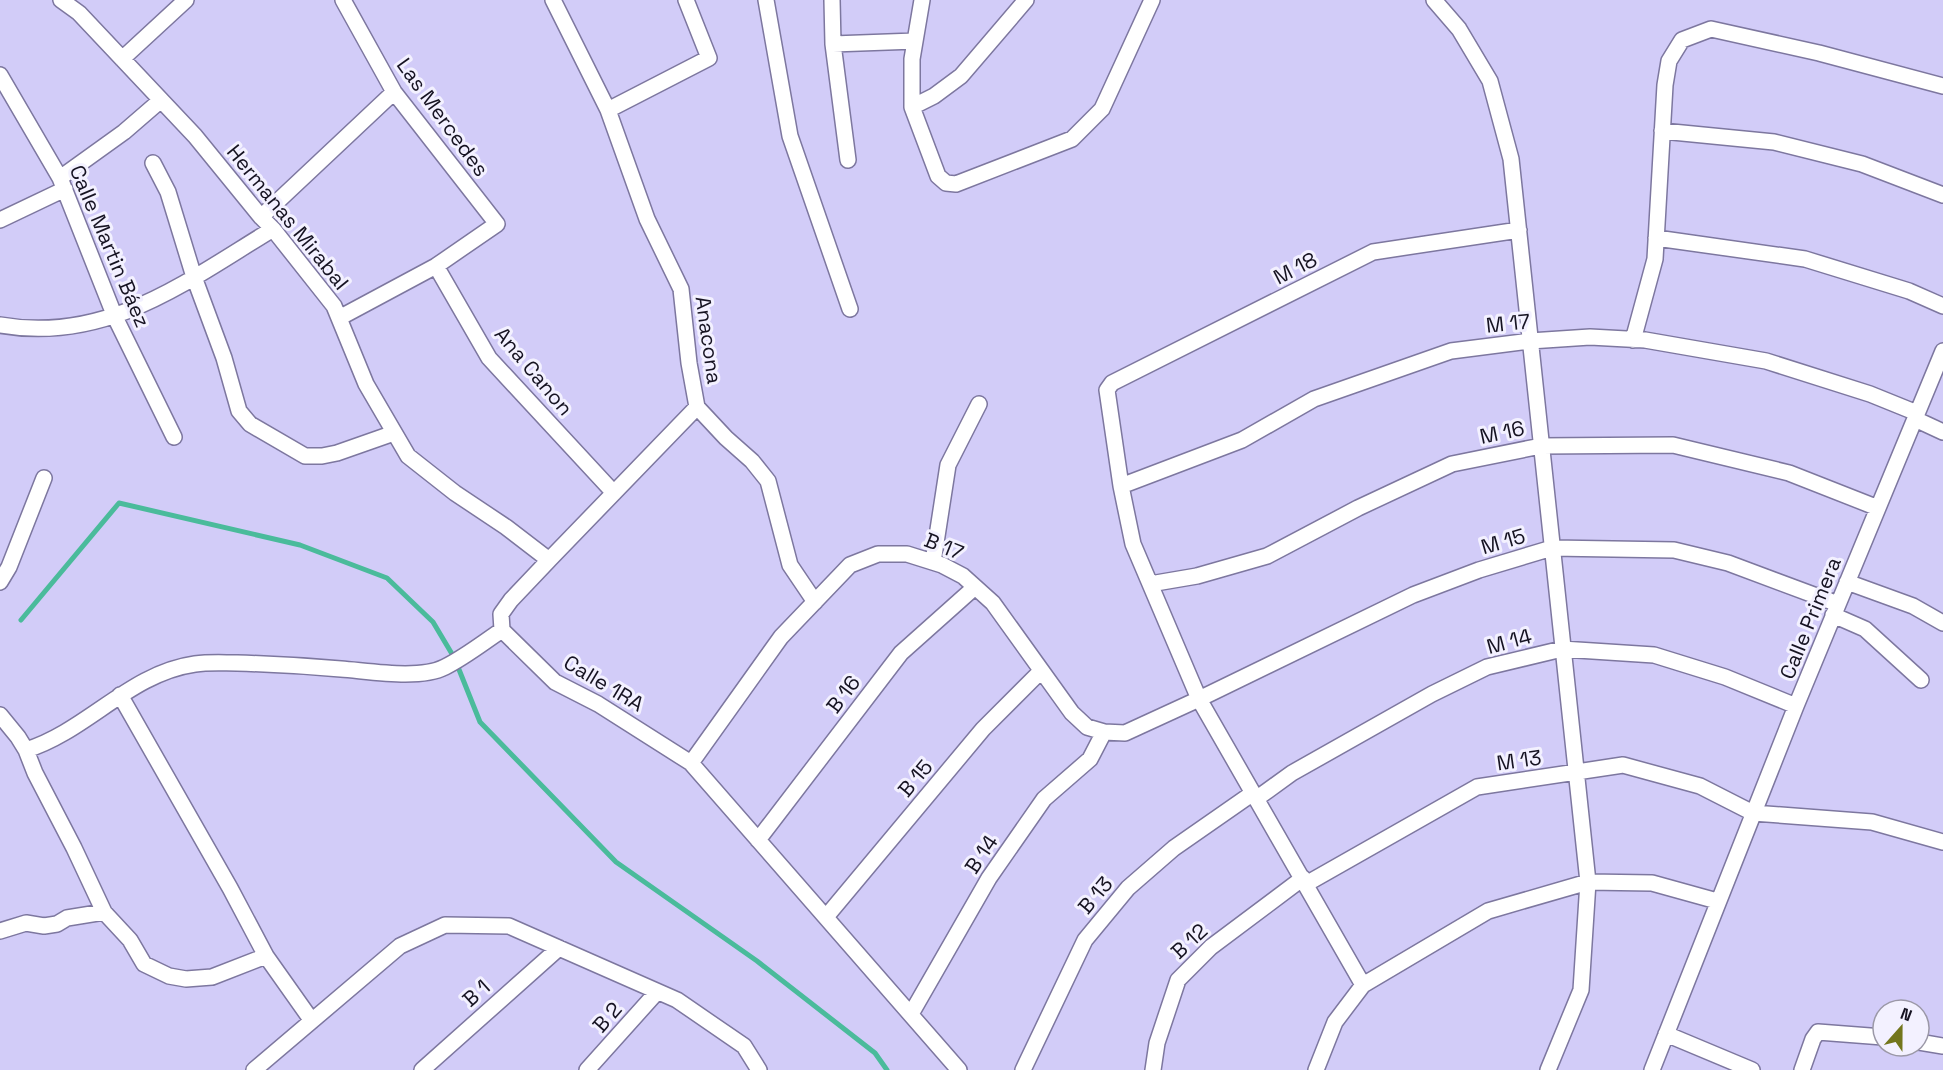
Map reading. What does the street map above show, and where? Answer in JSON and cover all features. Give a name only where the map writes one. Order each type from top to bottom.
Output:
[{"type":"street","name":"Hermanas Mirabal","points":[[61,0],[79,13],[195,136],[334,306],[366,384],[408,456],[455,493],[506,526],[549,560]]},
{"type":"street","points":[[123,59],[186,0]]},
{"type":"street","name":"Las Mercedes","points":[[343,0],[394,92],[498,224],[436,266]]},
{"type":"street","name":"Anacona","points":[[553,0],[608,110],[647,219],[681,289],[689,363],[698,408],[752,461],[768,481],[790,565],[815,602]]},
{"type":"street","points":[[608,110],[709,58],[686,0]]},
{"type":"street","points":[[766,0],[790,136],[850,309]]},
{"type":"street","points":[[832,0],[833,44],[848,160]]},
{"type":"street","points":[[922,0],[912,60],[912,107],[938,176],[946,183],[956,184],[1072,140],[1102,109],[1152,0]]},
{"type":"street","points":[[912,107],[934,96],[961,76],[1026,0]]},
{"type":"street","points":[[1434,0],[1459,29],[1490,81],[1511,159],[1577,772],[1588,882],[1581,990],[1548,1070]]},
{"type":"street","points":[[1633,340],[1655,259],[1665,85],[1669,61],[1682,40],[1711,29],[1819,53],[1943,86]]},
{"type":"street","points":[[833,44],[915,41]]},
{"type":"street","name":"Calle Martin Báez","points":[[0,75],[63,184],[115,317],[174,436]]},
{"type":"street","points":[[261,217],[394,92]]},
{"type":"street","points":[[0,220],[63,184],[160,100]]},
{"type":"street","points":[[1662,131],[1774,142],[1863,164],[1943,195]]},
{"type":"street","points":[[153,163],[168,192],[194,277],[224,358],[239,411],[250,424],[305,456],[337,453],[394,433]]},
{"type":"street","points":[[0,325],[58,328],[115,317],[186,283],[273,229]]},
{"type":"street","name":"M 18","points":[[1120,486],[1107,390],[1112,383],[1372,252],[1519,230]]},
{"type":"street","points":[[1656,238],[1805,259],[1909,291],[1943,306]]},
{"type":"street","points":[[339,318],[436,266]]},
{"type":"street","name":"Ana Canon","points":[[436,266],[489,358],[614,493]]},
{"type":"street","name":"M 17","points":[[1120,486],[1242,440],[1314,399],[1450,351],[1530,341],[1590,337],[1645,340],[1766,361],[1870,394],[1943,432]]},
{"type":"street","name":"Calle Primera","points":[[1652,1070],[1717,901],[1943,351]]},
{"type":"street","points":[[933,562],[948,465],[979,404]]},
{"type":"street","points":[[26,750],[44,744],[144,681],[171,670],[196,664],[289,664],[386,673],[427,673],[445,668],[502,630],[501,614],[511,600],[698,408]]},
{"type":"street","name":"M 16","points":[[1150,584],[1197,576],[1267,556],[1358,508],[1452,464],[1541,446],[1672,445],[1789,473],[1878,508]]},
{"type":"street","points":[[0,582],[9,567],[44,478]]},
{"type":"street","points":[[1120,486],[1133,544],[1199,699],[1363,985]]},
{"type":"street","name":"M 15","points":[[1199,699],[1413,595],[1479,570],[1552,548],[1674,550],[1728,563],[1836,609],[1865,629],[1921,680]]},
{"type":"street","name":"B 17","points":[[691,762],[781,638],[850,565],[878,554],[907,554],[933,562],[963,576],[993,603],[1072,713],[1087,727],[1104,732]]},
{"type":"street","points":[[1847,582],[1913,606],[1943,623]]},
{"type":"street","name":"B 16","points":[[758,840],[901,653],[975,586]]},
{"type":"street","name":"Calle 1RA","points":[[502,630],[555,681],[598,704],[691,762],[959,1070]]},
{"type":"street","name":"M 14","points":[[1255,796],[1432,694],[1487,667],[1562,649],[1653,655],[1725,677],[1796,706]]},
{"type":"street","name":"B 15","points":[[826,917],[983,729],[1041,670]]},
{"type":"street","points":[[120,695],[266,956],[312,1021]]},
{"type":"street","points":[[1104,732],[1125,733],[1199,699]]},
{"type":"street","points":[[0,715],[26,750],[41,786],[104,912],[130,940],[144,964],[169,976],[186,979],[212,977],[266,956]]},
{"type":"street","name":"B 14","points":[[910,1014],[989,878],[1044,800],[1090,759],[1104,732]]},
{"type":"street","name":"M 13","points":[[1305,881],[1477,787],[1623,765],[1700,786],[1753,813]]},
{"type":"street","name":"B 13","points":[[1023,1070],[1085,940],[1136,881],[1174,848],[1255,796]]},
{"type":"street","points":[[1753,813],[1872,822],[1943,842]]},
{"type":"street","name":"B 12","points":[[1153,1070],[1157,1043],[1178,980],[1211,947],[1305,881]]},
{"type":"street","points":[[1316,1070],[1335,1022],[1363,985],[1488,911],[1588,882],[1652,883],[1717,901]]},
{"type":"street","points":[[0,931],[26,923],[44,926],[57,924],[67,918],[104,912]]},
{"type":"street","points":[[255,1070],[400,946],[445,925],[509,926],[677,1000],[744,1046],[756,1069]]},
{"type":"street","name":"B 1","points":[[422,1070],[559,948]]},
{"type":"street","name":"B 2","points":[[587,1070],[657,992]]},
{"type":"street","points":[[1802,1070],[1813,1039],[1818,1032],[1871,1036]]},
{"type":"street","points":[[1666,1034],[1752,1070]]},
{"type":"waterway","points":[[21,620],[119,503],[300,545],[387,578],[433,622],[455,659]]},
{"type":"waterway","points":[[458,667],[480,722],[616,862],[757,961],[875,1053],[887,1070]]}]
